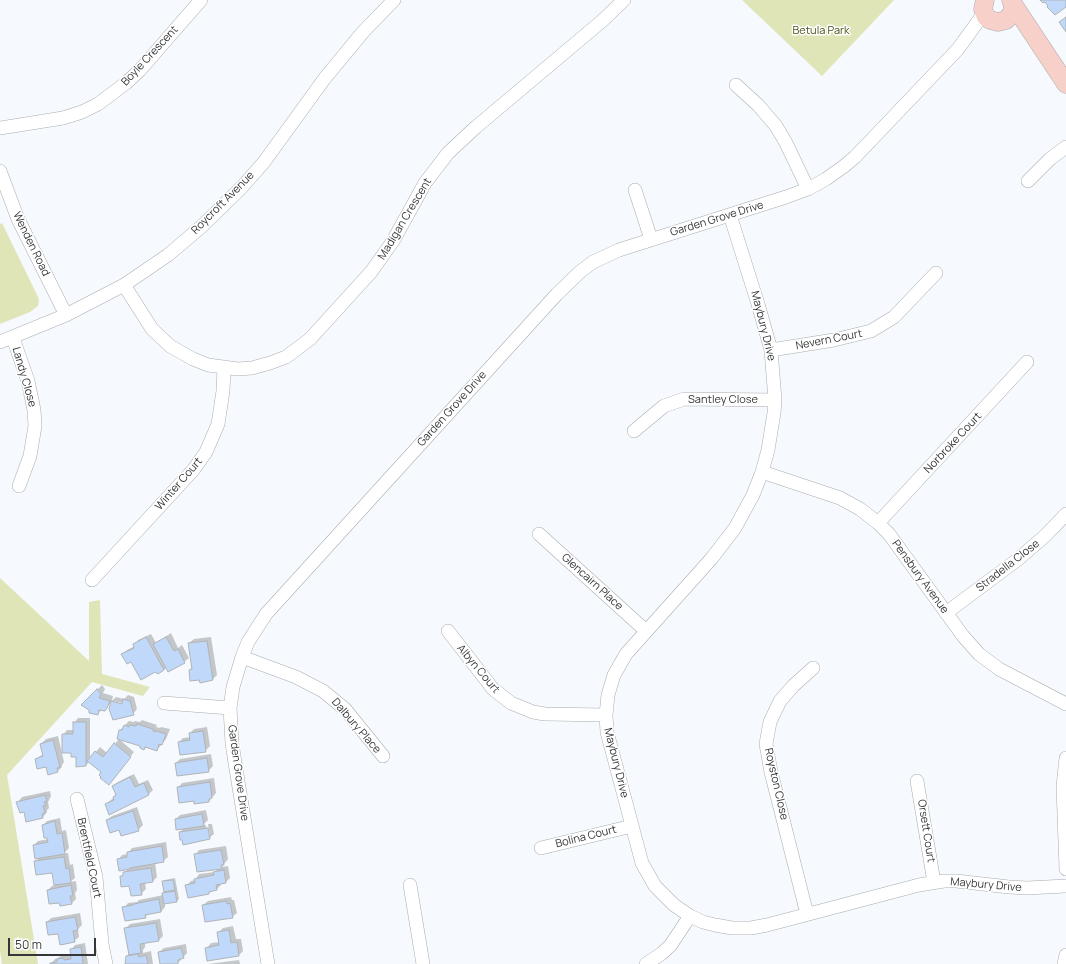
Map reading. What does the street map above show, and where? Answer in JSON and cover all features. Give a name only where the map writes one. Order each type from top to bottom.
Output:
[{"type":"street","name":"Boyle Crescent","points":[[0,128],[63,118],[82,112],[98,104],[126,83],[140,70],[201,0]]},
{"type":"street","name":"Roycroft Avenue","points":[[0,342],[13,338],[66,315],[124,285],[174,250],[201,228],[242,187],[264,162],[340,58],[394,0]]},
{"type":"street","name":"Madigan Crescent","points":[[124,285],[149,325],[161,339],[180,353],[192,359],[208,365],[238,370],[252,368],[286,357],[310,339],[359,286],[383,257],[425,183],[448,153],[476,127],[602,21],[624,0]]},
{"type":"street","points":[[989,9],[1006,20],[1012,13],[1012,2]]},
{"type":"street","points":[[1012,2],[1066,84]]},
{"type":"street","points":[[989,9],[1040,46]]},
{"type":"street","name":"Garden Grove Drive","points":[[268,964],[231,737],[230,708],[233,687],[242,657],[256,628],[278,600],[570,281],[587,266],[606,255],[651,239],[786,197],[808,189],[826,179],[855,157],[958,49],[989,9]]},
{"type":"street","points":[[736,85],[758,105],[776,126],[786,143],[808,189]]},
{"type":"street","points":[[1028,181],[1050,159],[1066,147]]},
{"type":"street","name":"Wenden Road","points":[[0,172],[18,219],[66,315]]},
{"type":"street","points":[[635,190],[651,239]]},
{"type":"street","name":"Maybury Drive","points":[[730,215],[771,350],[775,400],[769,444],[762,472],[744,512],[723,545],[626,654],[614,675],[608,695],[606,715],[607,732],[642,863],[655,886],[674,905],[690,916],[715,925],[732,928],[751,928],[934,882],[956,881],[1027,888],[1066,886]]},
{"type":"street","name":"Nevern Court","points":[[771,350],[834,340],[871,331],[894,317],[936,273]]},
{"type":"street","name":"Landy Close","points":[[13,338],[28,381],[34,410],[35,426],[30,456],[19,486]]},
{"type":"street","name":"Norbroke Court","points":[[878,523],[1027,362]]},
{"type":"street","name":"Winter Court","points":[[92,580],[194,469],[206,452],[218,424],[223,391],[224,368]]},
{"type":"street","name":"Santley Close","points":[[634,431],[664,406],[684,399],[775,400]]},
{"type":"street","name":"Pensbury Avenue","points":[[762,472],[850,503],[878,523],[897,544],[946,613],[971,645],[989,662],[1013,677],[1066,704]]},
{"type":"street","name":"Stradella Close","points":[[946,613],[1022,556],[1045,536],[1066,514]]},
{"type":"street","name":"Glencairn Place","points":[[539,534],[646,631]]},
{"type":"street","name":"Albyn Court","points":[[448,631],[488,684],[511,703],[534,712],[545,714],[606,715]]},
{"type":"street","name":"Dalbury Place","points":[[242,657],[296,677],[322,691],[345,709],[383,756]]},
{"type":"street","name":"Royston Close","points":[[807,914],[771,772],[766,744],[770,722],[780,701],[789,690],[813,668]]},
{"type":"street","points":[[164,703],[230,708]]},
{"type":"street","points":[[1066,758],[1063,792],[1066,869]]},
{"type":"street","name":"Orsett Court","points":[[917,781],[934,882]]},
{"type":"street","name":"Brentfield Court","points":[[77,800],[96,877],[102,944],[106,964]]},
{"type":"street","name":"Bolina Court","points":[[541,848],[632,826]]},
{"type":"street","points":[[410,885],[423,964]]},
{"type":"street","points":[[646,964],[670,946],[690,916]]},
{"type":"street","points":[[1064,964],[1066,954]]},
{"type":"green space","name":"Betula Park","points":[[742,0],[894,0],[822,76]]},
{"type":"green space","points":[[2,223],[39,299],[38,306],[30,312],[0,324],[0,224]]},
{"type":"green space","points":[[0,578],[89,661],[89,602],[100,600],[102,674],[150,687],[143,696],[92,682],[7,775],[38,964],[2,964],[0,951]]},
{"type":"building","points":[[1040,0],[1066,0],[1066,7],[1055,15],[1047,7],[1048,6],[1045,2],[1043,3]]},
{"type":"building","points":[[1066,17],[1066,32],[1059,22]]},
{"type":"building","points":[[146,637],[164,670],[158,674],[155,672],[141,680],[131,662],[127,664],[121,654],[134,648],[133,644]]},
{"type":"building","points":[[166,637],[174,651],[178,649],[185,663],[168,672],[153,644]]},
{"type":"building","points":[[207,641],[213,680],[200,683],[199,680],[190,681],[189,670],[192,669],[188,643]]},
{"type":"building","points":[[97,689],[101,694],[99,698],[110,701],[105,711],[99,710],[98,715],[89,713],[89,710],[81,705]]},
{"type":"building","points":[[123,699],[130,701],[134,715],[113,720],[109,709],[111,701],[122,704]]},
{"type":"building","points":[[73,722],[86,722],[86,766],[76,767],[76,757],[71,757],[71,753],[62,753],[62,734],[73,734]]},
{"type":"building","points":[[137,724],[153,729],[155,732],[166,734],[162,745],[159,744],[157,751],[145,747],[144,750],[140,748],[140,746],[117,739],[119,730],[122,730],[124,725],[129,727],[130,725],[136,726]]},
{"type":"building","points":[[203,731],[206,752],[180,755],[178,742],[190,740],[189,733]]},
{"type":"building","points":[[53,740],[60,767],[57,768],[58,772],[48,775],[46,767],[37,769],[35,759],[43,756],[40,744]]},
{"type":"building","points":[[114,743],[131,757],[109,785],[100,778],[101,777],[99,775],[101,772],[87,761],[95,751],[103,757]]},
{"type":"building","points":[[207,758],[209,772],[177,776],[175,763]]},
{"type":"building","points":[[130,777],[135,787],[144,783],[149,795],[109,815],[105,804],[114,800],[113,797],[116,795],[112,786]]},
{"type":"building","points":[[210,782],[212,798],[209,799],[209,802],[194,804],[194,801],[179,803],[177,787]]},
{"type":"building","points":[[45,795],[47,801],[44,802],[46,805],[43,806],[45,813],[42,814],[43,818],[26,822],[24,812],[20,813],[16,802]]},
{"type":"building","points":[[133,811],[139,831],[121,836],[119,830],[110,833],[106,820]]},
{"type":"building","points":[[202,814],[204,826],[176,830],[175,819]]},
{"type":"building","points":[[55,821],[57,834],[62,833],[65,854],[35,859],[33,845],[48,842],[47,838],[44,838],[42,825]]},
{"type":"building","points":[[208,828],[210,839],[183,845],[182,840],[180,840],[179,832]]},
{"type":"building","points":[[162,846],[164,862],[119,871],[117,859],[127,857],[127,852]]},
{"type":"building","points":[[221,850],[224,865],[221,865],[222,869],[197,872],[194,854]]},
{"type":"building","points":[[64,857],[66,869],[69,868],[71,883],[54,885],[52,873],[36,875],[34,861]]},
{"type":"building","points":[[151,868],[153,882],[140,884],[142,895],[131,896],[129,886],[121,887],[120,876],[123,876],[123,872]]},
{"type":"building","points":[[224,870],[226,883],[216,885],[217,890],[209,892],[209,894],[188,898],[185,885],[195,883],[194,879],[214,875],[213,872]]},
{"type":"building","points":[[173,880],[175,890],[164,892],[162,881]]},
{"type":"building","points":[[71,885],[73,896],[70,896],[72,904],[60,906],[59,903],[49,904],[47,890]]},
{"type":"building","points":[[175,891],[177,902],[164,904],[162,893]]},
{"type":"building","points":[[159,899],[161,912],[145,915],[146,918],[125,921],[122,907]]},
{"type":"building","points":[[226,901],[227,904],[230,903],[233,918],[205,922],[202,905]]},
{"type":"building","points":[[75,917],[78,930],[73,931],[75,942],[60,945],[58,934],[48,935],[46,922]]},
{"type":"building","points":[[156,923],[159,941],[140,944],[141,953],[129,955],[124,928]]},
{"type":"building","points":[[229,930],[231,943],[237,942],[239,956],[207,961],[205,948],[219,945],[217,932]]},
{"type":"building","points":[[81,947],[83,964],[50,964],[57,962],[57,959],[71,959],[70,949]]},
{"type":"building","points":[[181,948],[184,958],[178,960],[178,964],[160,964],[158,952]]},
{"type":"building","points":[[138,954],[139,957],[146,955],[148,964],[125,964],[126,956]]}]
